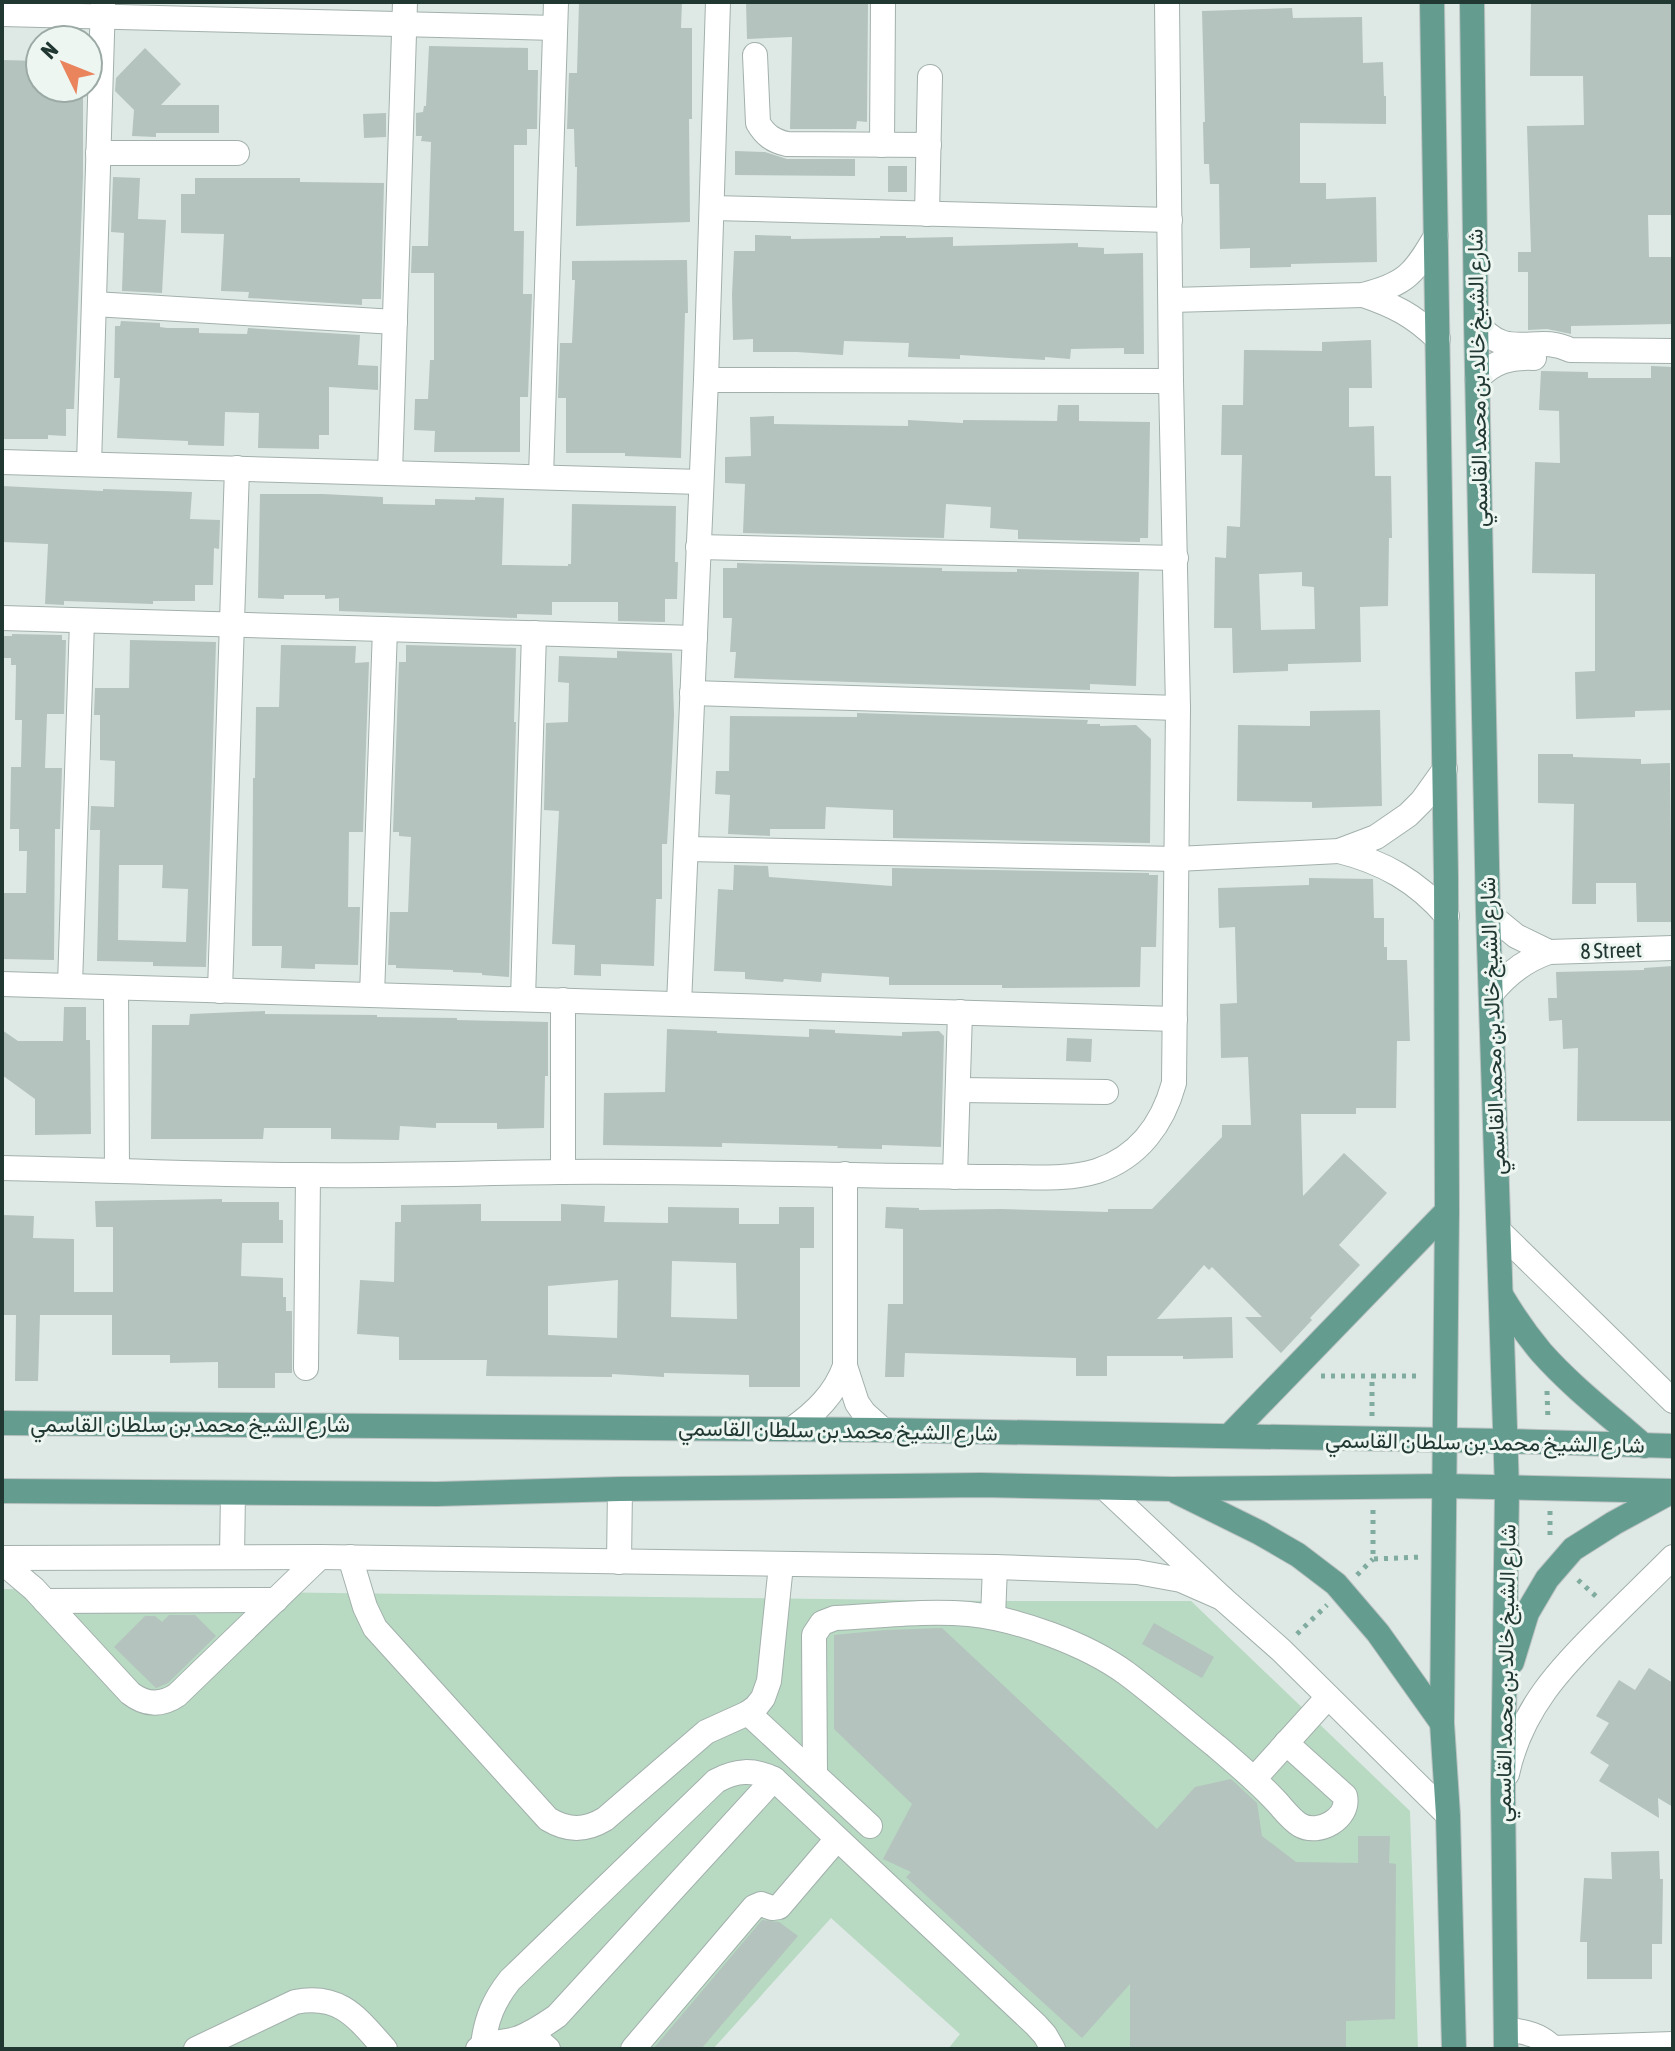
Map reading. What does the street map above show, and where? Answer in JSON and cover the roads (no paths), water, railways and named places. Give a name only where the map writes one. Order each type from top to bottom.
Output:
[{"type":"main road","name":"شارع الشيخ خالد بن محمد القاسمي","points":[[1432,2],[1447,916],[1442,1723],[1448,1815],[1454,2049]]},
{"type":"main road","name":"شارع الشيخ خالد بن محمد القاسمي","points":[[1472,2],[1488,913],[1507,1489],[1503,1695],[1506,2039]]},
{"type":"main road","points":[[1229,1436],[1447,1211]]},
{"type":"main road","points":[[1501,1295],[1519,1324],[1553,1365],[1644,1446]]},
{"type":"main road","name":"شارع الشيخ محمد بن سلطان القاسمي","points":[[2,1423],[883,1430],[1673,1446]]},
{"type":"main road","name":"شارع الشيخ محمد بن سلطان القاسمي","points":[[2,1491],[437,1494],[981,1485],[1172,1489],[1444,1486],[1673,1491]]},
{"type":"main road","points":[[1172,1489],[1273,1540],[1336,1584],[1378,1633],[1442,1723]]},
{"type":"main road","points":[[1503,1695],[1527,1613],[1547,1579],[1573,1549],[1673,1491]]},
{"type":"street","points":[[541,477],[556,2]]},
{"type":"street","points":[[679,1004],[706,380],[718,2]]},
{"type":"street","points":[[882,145],[883,2]]},
{"type":"street","points":[[2,1168],[308,1175],[563,1172],[1079,1176],[1117,1162],[1149,1136],[1160,1120],[1174,1083],[1178,708],[1167,2]]},
{"type":"street","points":[[2,14],[103,9],[405,13],[555,28]]},
{"type":"street","points":[[89,464],[103,9]]},
{"type":"street","points":[[390,473],[405,13]]},
{"type":"street","points":[[755,55],[758,123],[770,137],[787,144],[929,145]]},
{"type":"street","points":[[927,214],[930,77]]},
{"type":"street","points":[[98,153],[237,153]]},
{"type":"street","points":[[712,208],[1170,220]]},
{"type":"street","points":[[1171,300],[1363,295],[1384,290],[1405,279],[1421,262],[1436,236]]},
{"type":"street","points":[[1363,295],[1398,308],[1438,339]]},
{"type":"street","points":[[94,304],[395,322]]},
{"type":"street","points":[[1476,321],[1482,330],[1501,343],[1512,346],[1673,351]]},
{"type":"street","points":[[1477,379],[1485,370],[1505,359],[1558,357],[1570,350]]},
{"type":"street","points":[[706,380],[1171,381]]},
{"type":"street","points":[[2,462],[701,482]]},
{"type":"street","points":[[220,991],[237,468]]},
{"type":"street","points":[[698,547],[1176,558]]},
{"type":"street","points":[[2,618],[695,638]]},
{"type":"street","points":[[70,985],[82,621]]},
{"type":"street","points":[[372,995],[385,629]]},
{"type":"street","points":[[523,999],[534,633]]},
{"type":"street","points":[[692,693],[1178,708]]},
{"type":"street","points":[[686,849],[1177,859],[1339,851],[1376,837],[1408,815],[1445,769]]},
{"type":"street","points":[[1339,851],[1399,873],[1432,899],[1447,916]]},
{"type":"street","name":"8 Street","points":[[1488,913],[1516,936],[1549,952]]},
{"type":"street","name":"8 Street","points":[[1491,994],[1510,972],[1549,952],[1673,948]]},
{"type":"street","points":[[2,984],[1175,1019]]},
{"type":"street","points":[[116,988],[117,1171]]},
{"type":"street","points":[[563,1000],[563,1172]]},
{"type":"street","points":[[955,1177],[960,1012]]},
{"type":"street","points":[[958,1090],[1106,1092]]},
{"type":"street","points":[[845,1174],[845,1366],[857,1403],[883,1430]]},
{"type":"street","points":[[306,1368],[308,1175]]},
{"type":"street","points":[[1499,1231],[1673,1401]]},
{"type":"street","points":[[792,1429],[824,1402],[845,1366]]},
{"type":"street","points":[[1105,1488],[1281,1650],[1448,1815]]},
{"type":"street","points":[[619,1562],[620,1489]]},
{"type":"street","points":[[232,1557],[233,1493]]},
{"type":"street","points":[[2,1560],[34,1589],[130,1693],[137,1699],[162,1703],[177,1695],[320,1557]]},
{"type":"street","points":[[2,1560],[350,1557],[995,1567],[1137,1572],[1181,1580],[1222,1598]]},
{"type":"street","points":[[350,1557],[365,1607],[375,1628],[530,1801],[548,1819],[570,1829],[594,1825],[605,1819],[706,1732],[748,1713],[763,1698],[769,1681],[781,1565]]},
{"type":"street","points":[[1503,1791],[1521,1731],[1554,1676],[1673,1557]]},
{"type":"street","points":[[993,1617],[995,1567]]},
{"type":"street","points":[[45,1601],[276,1600]]},
{"type":"street","points":[[815,1775],[814,1635],[822,1623],[835,1618],[967,1614],[993,1617],[1038,1630],[1104,1659],[1254,1779],[1302,1826],[1322,1827],[1341,1815],[1347,1806],[1345,1796],[1286,1743]]},
{"type":"street","points":[[1254,1779],[1328,1697]]},
{"type":"street","points":[[748,1713],[870,1826]]},
{"type":"street","points":[[774,1779],[557,2016],[539,2041],[515,2039],[480,2047],[494,2003],[510,1980],[716,1781],[745,1771],[774,1779],[1036,2025],[1053,2049]]},
{"type":"street","points":[[633,2049],[754,1907],[761,1904],[776,1908],[782,1905],[837,1839]]},
{"type":"street","points":[[196,2049],[295,2002],[308,2000],[334,2003],[346,2009],[385,2049]]},
{"type":"street","points":[[1506,2039],[1529,2033],[1553,2048],[1673,2044]]}]
